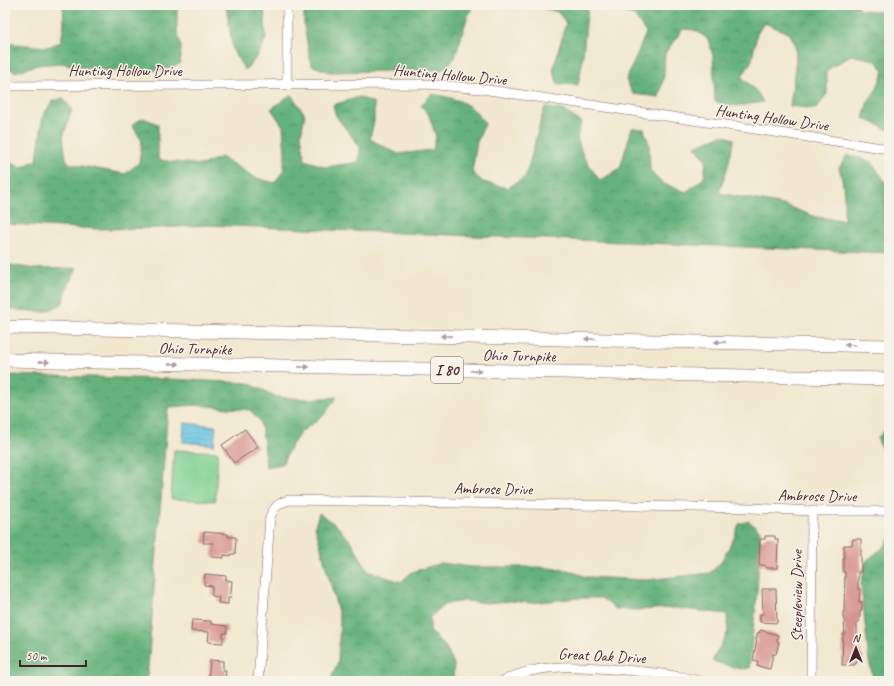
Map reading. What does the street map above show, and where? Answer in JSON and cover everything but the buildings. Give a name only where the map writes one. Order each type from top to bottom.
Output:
[{"type":"highway","name":"Ohio Turnpike","points":[[5,327],[889,346]]},
{"type":"highway","name":"Ohio Turnpike","points":[[5,360],[889,379]]},
{"type":"street","points":[[287,5],[287,85]]},
{"type":"street","name":"Hunting Hollow Drive","points":[[5,86],[392,83],[448,86],[889,149]]},
{"type":"street","name":"Ambrose Drive","points":[[258,681],[270,517],[275,507],[284,501],[535,504],[812,511],[889,511]]},
{"type":"street","name":"Steepleview Drive","points":[[811,681],[812,511]]},
{"type":"street","name":"Great Oak Drive","points":[[503,681],[537,669],[556,666],[576,666],[646,672],[700,681]]},
{"type":"green space","points":[[63,5],[177,5],[177,31],[181,47],[180,64],[162,70],[113,71],[79,67],[62,63],[37,65],[15,72],[5,66],[5,43],[47,47],[61,42],[64,24]]},
{"type":"green space","points":[[226,5],[264,5],[266,39],[257,57],[245,70],[233,51]]},
{"type":"green space","points":[[304,5],[473,5],[467,18],[455,58],[442,70],[329,72],[311,65],[304,25]]},
{"type":"green space","points":[[514,5],[588,5],[582,64],[578,85],[558,84],[553,70],[566,23],[558,12],[539,7],[520,7]]},
{"type":"green space","points":[[597,5],[858,5],[859,10],[889,12],[889,129],[863,118],[868,101],[876,90],[884,71],[875,60],[851,55],[827,70],[827,94],[816,109],[790,106],[796,59],[795,43],[789,33],[764,23],[757,34],[752,60],[742,77],[757,92],[763,102],[737,106],[715,102],[713,56],[708,39],[695,30],[683,29],[665,53],[664,76],[659,97],[633,94],[626,80],[646,33],[634,15]]},
{"type":"green space","points":[[432,94],[462,102],[474,110],[479,116],[485,124],[477,142],[472,172],[483,182],[508,188],[525,177],[545,107],[562,110],[581,122],[577,138],[583,156],[600,181],[620,168],[632,128],[644,129],[649,144],[650,170],[664,184],[686,192],[704,178],[706,160],[695,146],[722,135],[734,139],[728,166],[719,193],[784,205],[816,217],[844,220],[843,187],[839,168],[847,155],[871,161],[886,183],[885,199],[889,222],[889,253],[208,225],[159,228],[99,229],[5,224],[5,161],[22,167],[37,160],[43,115],[53,101],[63,98],[72,110],[63,137],[66,159],[71,164],[125,174],[139,163],[142,141],[132,125],[143,118],[158,124],[158,160],[202,165],[221,157],[256,178],[275,183],[283,171],[285,155],[283,126],[271,109],[291,95],[305,114],[301,135],[305,160],[326,167],[359,162],[360,147],[336,116],[333,105],[359,97],[374,103],[374,121],[370,139],[398,154],[433,150],[436,137],[429,115],[421,105]]},
{"type":"green space","points":[[5,264],[35,269],[77,268],[67,288],[62,304],[45,312],[5,309]]},
{"type":"green space","points":[[5,375],[169,379],[248,383],[277,397],[307,399],[337,397],[324,415],[301,432],[291,446],[282,464],[266,467],[260,421],[250,410],[196,405],[168,407],[147,681],[5,681]]},
{"type":"green space","points":[[889,426],[889,464],[877,438]]},
{"type":"green space","points":[[174,450],[218,452],[215,501],[171,499]]},
{"type":"green space","points":[[319,513],[337,526],[352,543],[368,571],[401,582],[412,572],[441,563],[471,567],[538,567],[567,570],[587,577],[646,580],[710,573],[721,562],[734,538],[739,524],[749,521],[760,531],[757,594],[749,668],[740,669],[712,661],[728,632],[727,614],[674,608],[635,610],[616,609],[601,598],[580,598],[530,603],[512,601],[487,603],[465,601],[445,604],[430,617],[430,631],[445,646],[454,664],[453,681],[330,681],[338,662],[340,619],[315,526]]},
{"type":"green space","points":[[889,538],[889,681],[874,681],[869,661],[861,585],[866,561],[885,546]]},
{"type":"water","points":[[184,423],[216,426],[214,445],[183,442]]}]
